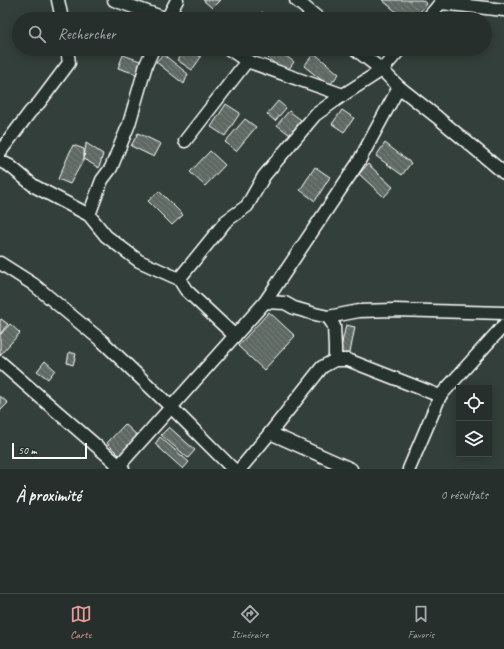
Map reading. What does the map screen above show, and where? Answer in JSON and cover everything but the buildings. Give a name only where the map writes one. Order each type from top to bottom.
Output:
[{"type":"street","points":[[58,0],[61,12]]},
{"type":"street","points":[[114,0],[147,12]]},
{"type":"street","points":[[170,12],[176,0]]},
{"type":"street","points":[[296,0],[311,12]]},
{"type":"street","points":[[433,12],[442,2],[504,10]]},
{"type":"street","points":[[0,152],[30,112],[39,104],[69,63],[68,56]]},
{"type":"street","points":[[89,215],[102,180],[111,168],[129,124],[150,56]]},
{"type":"street","points":[[240,56],[247,61],[343,95]]},
{"type":"street","points":[[364,56],[382,70],[399,87],[504,173]]},
{"type":"street","points":[[179,279],[226,221],[247,206],[264,176],[315,114],[382,70],[394,56]]},
{"type":"street","points":[[184,140],[247,61]]},
{"type":"street","points":[[0,362],[119,468],[266,302],[358,163],[399,87]]},
{"type":"street","points":[[0,161],[10,166],[34,186],[89,215],[106,236],[139,261],[179,279],[186,290],[235,336]]},
{"type":"street","points":[[0,263],[33,284],[102,341],[172,408],[232,469]]},
{"type":"street","points":[[266,302],[285,304],[294,308],[328,317],[359,311],[394,310],[504,313]]},
{"type":"street","points":[[328,317],[334,326],[336,348],[335,360]]},
{"type":"street","points":[[409,469],[440,396],[504,325]]},
{"type":"street","points":[[240,469],[322,367],[335,360],[348,360],[440,396]]},
{"type":"street","points":[[270,433],[351,469]]}]
